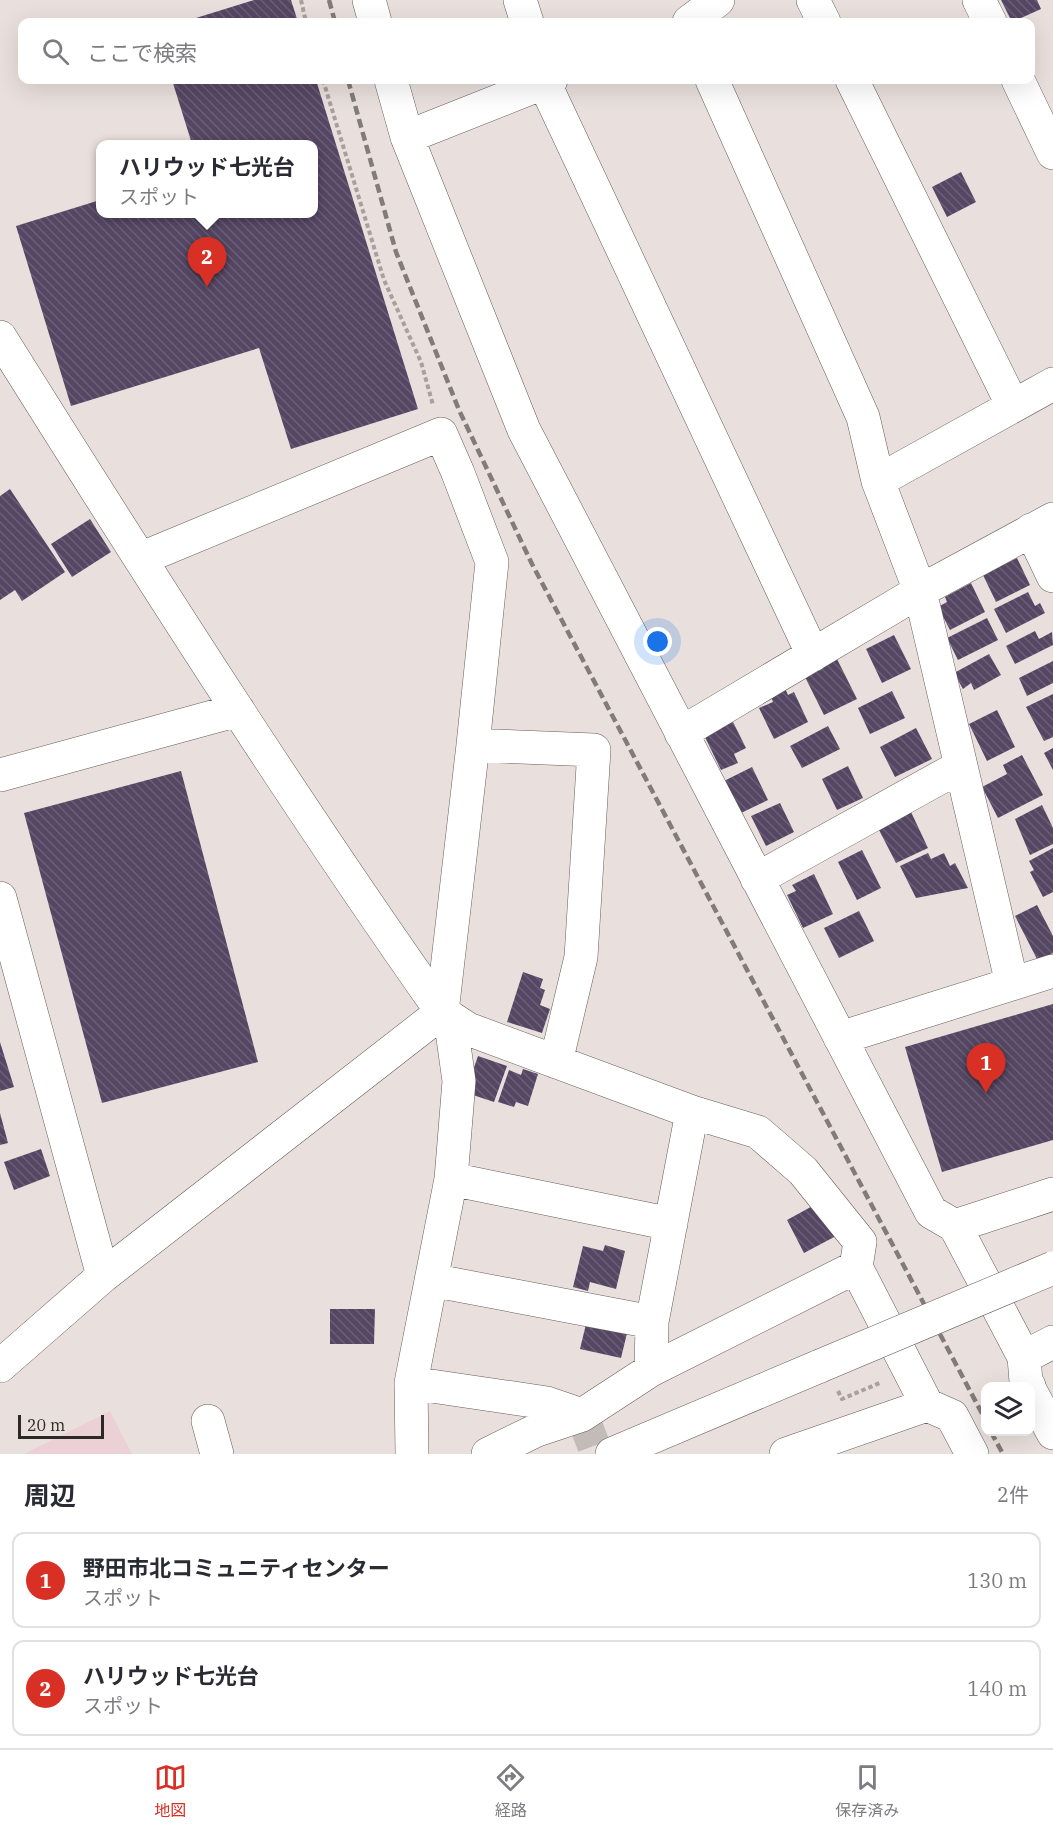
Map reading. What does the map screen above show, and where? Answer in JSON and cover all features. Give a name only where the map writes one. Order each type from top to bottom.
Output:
[{"type":"street","points":[[369,0],[374,18]]},
{"type":"street","points":[[520,0],[526,18]]},
{"type":"street","points":[[680,0],[687,18]]},
{"type":"street","points":[[693,18],[718,0]]},
{"type":"street","points":[[813,0],[822,18]]},
{"type":"street","points":[[979,0],[988,18]]},
{"type":"street","points":[[392,84],[407,136],[524,430],[931,1212],[955,1226],[1053,1433]]},
{"type":"street","points":[[407,136],[536,84]]},
{"type":"street","points":[[548,84],[813,655]]},
{"type":"street","points":[[714,84],[863,417],[878,481],[920,591],[1012,984]]},
{"type":"street","points":[[854,84],[1013,406]]},
{"type":"street","points":[[1020,84],[1053,153]]},
{"type":"street","points":[[0,337],[238,710],[446,1015],[468,1029],[692,1112],[758,1132],[803,1171],[860,1242],[856,1267],[927,1406],[952,1416],[972,1454]]},
{"type":"street","points":[[878,481],[1053,384]]},
{"type":"street","points":[[140,559],[441,435],[492,562],[446,1015],[459,1081],[451,1179],[411,1383],[412,1454]]},
{"type":"street","points":[[681,733],[920,591],[1042,524],[1053,576]]},
{"type":"street","points":[[0,775],[238,710]]},
{"type":"street","points":[[473,745],[594,750],[581,957],[556,1062]]},
{"type":"street","points":[[757,879],[961,766]]},
{"type":"street","points":[[0,898],[103,1276]]},
{"type":"street","points":[[840,1038],[1053,971]]},
{"type":"street","points":[[0,1366],[103,1276],[446,1015]]},
{"type":"street","points":[[651,1370],[652,1322],[692,1112]]},
{"type":"street","points":[[451,1179],[671,1224]]},
{"type":"street","points":[[955,1226],[1053,1194]]},
{"type":"street","points":[[488,1454],[537,1430],[582,1415],[651,1370],[856,1267]]},
{"type":"street","points":[[612,1454],[1053,1268]]},
{"type":"street","points":[[431,1280],[652,1322]]},
{"type":"street","points":[[1028,1378],[1053,1342]]},
{"type":"street","points":[[411,1383],[547,1403],[582,1415]]},
{"type":"street","points":[[786,1454],[824,1449],[927,1406]]},
{"type":"street","points":[[208,1421],[217,1454]]},
{"type":"path","points":[[301,0],[305,18]]},
{"type":"path","points":[[324,84],[384,280],[421,362],[441,435]]},
{"type":"shaded area","points":[[110,1411],[132,1454],[24,1454]]},
{"type":"building","points":[[254,0],[291,0],[297,18],[196,18]]},
{"type":"building","points":[[1001,0],[1037,0],[1041,9],[1021,18],[1010,18]]},
{"type":"building","points":[[173,84],[317,84],[418,409],[291,449],[259,348],[71,406],[16,226],[96,201],[96,218],[318,218],[318,140],[191,140]]},
{"type":"building","points":[[961,172],[976,202],[947,217],[932,187]]},
{"type":"building","points":[[10,489],[65,572],[22,601],[15,590],[0,600],[0,496]]},
{"type":"building","points":[[90,519],[111,552],[72,577],[51,544]]},
{"type":"building","points":[[1017,558],[1030,585],[996,602],[983,575]]},
{"type":"building","points":[[971,583],[985,612],[950,630],[938,607],[947,602],[945,597]]},
{"type":"building","points":[[1028,592],[1035,606],[1040,603],[1045,613],[1006,633],[994,609]]},
{"type":"building","points":[[987,618],[998,640],[958,660],[947,638]]},
{"type":"building","points":[[1035,631],[1039,639],[1052,632],[1053,645],[1015,664],[1006,646]]},
{"type":"building","points":[[894,635],[911,669],[882,683],[866,649]]},
{"type":"building","points":[[989,654],[1001,675],[974,690],[971,683],[963,689],[954,673]]},
{"type":"building","points":[[837,659],[857,699],[824,715],[804,675]]},
{"type":"building","points":[[1053,661],[1053,683],[1027,696],[1019,678]]},
{"type":"building","points":[[784,686],[788,695],[794,692],[808,722],[774,739],[759,708],[773,702],[769,693]]},
{"type":"building","points":[[892,691],[905,718],[870,734],[858,708]]},
{"type":"building","points":[[1053,694],[1053,737],[1044,741],[1026,707]]},
{"type":"building","points":[[997,710],[1015,747],[987,761],[969,724]]},
{"type":"building","points":[[733,722],[746,748],[734,754],[738,763],[721,770],[704,735]]},
{"type":"building","points":[[828,726],[840,749],[802,768],[790,746]]},
{"type":"building","points":[[916,728],[932,759],[895,777],[880,747]]},
{"type":"building","points":[[1053,748],[1053,770],[1044,753]]},
{"type":"building","points":[[1022,755],[1043,795],[998,818],[982,787],[1007,774],[1003,765]]},
{"type":"building","points":[[848,766],[863,798],[837,810],[822,779]]},
{"type":"building","points":[[752,767],[768,800],[741,813],[724,781]]},
{"type":"building","points":[[181,771],[258,1062],[102,1103],[24,813]]},
{"type":"building","points":[[780,803],[794,832],[766,846],[751,816]]},
{"type":"building","points":[[1042,805],[1053,828],[1053,844],[1030,855],[1015,819]]},
{"type":"building","points":[[911,812],[928,848],[896,863],[878,828]]},
{"type":"building","points":[[1053,848],[1053,892],[1043,897],[1030,872],[1034,870],[1029,861]]},
{"type":"building","points":[[862,850],[881,888],[857,900],[838,862]]},
{"type":"building","points":[[928,853],[931,859],[944,853],[950,866],[955,863],[968,888],[916,898],[900,866]]},
{"type":"building","points":[[814,874],[833,914],[803,928],[787,895],[796,891],[792,885]]},
{"type":"building","points":[[1037,905],[1053,936],[1053,953],[1038,961],[1015,916]]},
{"type":"building","points":[[859,911],[874,941],[839,958],[824,928]]},
{"type":"building","points":[[523,972],[543,979],[540,988],[545,990],[540,1005],[550,1009],[542,1033],[507,1022]]},
{"type":"building","points":[[1053,1004],[1053,1140],[942,1172],[905,1047]]},
{"type":"building","points":[[0,1042],[14,1087],[0,1091]]},
{"type":"building","points":[[478,1056],[507,1066],[494,1102],[470,1094],[469,1082]]},
{"type":"building","points":[[523,1069],[538,1074],[528,1106],[516,1102],[514,1107],[498,1102],[509,1070],[521,1075]]},
{"type":"building","points":[[0,1113],[8,1143],[0,1145]]},
{"type":"building","points":[[41,1149],[50,1176],[14,1190],[4,1162]]},
{"type":"building","points":[[818,1203],[836,1236],[804,1253],[787,1220]]},
{"type":"building","points":[[605,1245],[625,1251],[616,1289],[590,1282],[588,1291],[573,1287],[583,1246],[603,1251]]},
{"type":"building","points":[[330,1309],[375,1309],[374,1344],[330,1344]]},
{"type":"building","points":[[587,1320],[628,1329],[621,1358],[580,1349]]},
{"type":"tunnel","points":[[582,1415],[597,1454]]},
{"type":"railway","points":[[329,0],[334,18]]},
{"type":"railway","points":[[349,84],[396,252],[459,410],[532,564],[981,1412]]},
{"type":"railway","points":[[993,1436],[1003,1454]]},
{"type":"place","name":"ハリウッド七光台","points":[[207,287]]},
{"type":"place","name":"野田市北コミュニティセンター","points":[[986,1093]]}]
